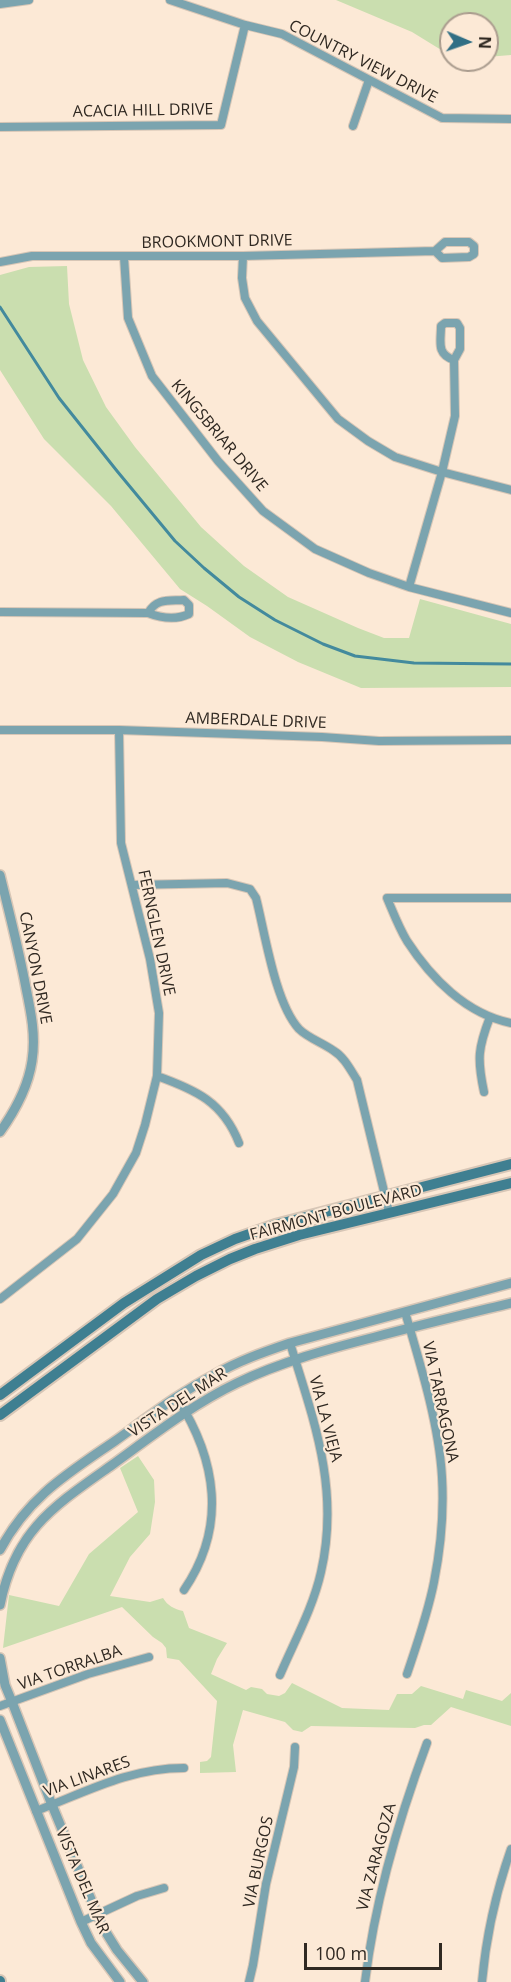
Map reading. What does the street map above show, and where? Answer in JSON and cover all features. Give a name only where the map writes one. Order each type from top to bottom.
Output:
[{"type":"main road","name":"FAIRMONT BOULEVARD","points":[[0,1395],[124,1303],[201,1255],[235,1239],[275,1225],[511,1164]]},
{"type":"main road","name":"FAIRMONT BOULEVARD","points":[[0,1415],[157,1299],[196,1276],[255,1249],[299,1235],[511,1183]]},
{"type":"street","points":[[0,4],[29,0]]},
{"type":"street","name":"COUNTRY VIEW DRIVE","points":[[170,0],[282,34],[441,118],[511,119]]},
{"type":"street","name":"ACACIA HILL DRIVE","points":[[0,127],[221,125],[245,24]]},
{"type":"street","points":[[353,126],[369,80]]},
{"type":"street","name":"BROOKMONT DRIVE","points":[[0,262],[32,256],[243,256],[435,252],[442,258],[469,257],[474,254],[474,246],[468,242],[445,242],[435,252]]},
{"type":"street","name":"KINGSBRIAR DRIVE","points":[[124,256],[128,318],[152,376],[218,461],[263,511],[315,549],[369,573],[409,587],[511,613]]},
{"type":"street","points":[[243,256],[242,278],[245,298],[257,321],[338,418],[395,457],[511,490]]},
{"type":"street","points":[[409,587],[442,472],[455,416],[454,360],[460,349],[460,328],[457,323],[445,323],[441,326],[441,350],[446,357],[454,360]]},
{"type":"street","points":[[0,612],[148,613],[160,617],[182,617],[189,614],[189,605],[184,600],[158,602],[148,613]]},
{"type":"street","name":"AMBERDALE DRIVE","points":[[0,730],[119,730],[379,741],[511,740]]},
{"type":"street","name":"FERNGLEN DRIVE","points":[[0,1299],[77,1239],[113,1194],[136,1153],[157,1076],[159,1013],[150,960],[121,843],[119,730]]},
{"type":"street","name":"CANYON DRIVE","points":[[0,875],[22,965],[34,1027],[32,1061],[25,1088],[15,1112],[0,1132]]},
{"type":"street","points":[[132,885],[227,883],[250,889],[256,898],[280,998],[291,1020],[301,1032],[336,1052],[348,1065],[357,1080],[389,1212]]},
{"type":"street","points":[[511,898],[387,898],[406,940],[437,980],[466,1004],[490,1017],[511,1023]]},
{"type":"street","points":[[484,1092],[478,1056],[490,1017]]},
{"type":"street","points":[[157,1076],[189,1088],[213,1103],[233,1127],[239,1143]]},
{"type":"street","name":"VISTA DEL MAR","points":[[0,1550],[23,1513],[47,1489],[177,1398],[226,1368],[290,1343],[511,1283]]},
{"type":"street","name":"VISTA DEL MAR","points":[[0,1605],[15,1559],[25,1541],[51,1510],[186,1413],[236,1383],[295,1359],[511,1303]]},
{"type":"street","name":"VIA TARRAGONA","points":[[405,1312],[436,1431],[441,1457],[443,1498],[442,1531],[435,1581],[407,1674]]},
{"type":"street","name":"VIA LA VIEJA","points":[[280,1675],[316,1590],[324,1556],[327,1514],[322,1452],[290,1343]]},
{"type":"street","points":[[177,1398],[203,1449],[210,1477],[212,1506],[207,1547],[195,1575],[184,1590]]},
{"type":"street","name":"VIA TORRALBA","points":[[0,1706],[88,1674],[149,1657]]},
{"type":"street","name":"VISTA DEL MAR","points":[[0,1658],[5,1685],[97,1915],[117,1950],[143,1982]]},
{"type":"street","name":"VISTA DEL MAR","points":[[0,1720],[81,1922],[91,1943],[120,1982]]},
{"type":"street","name":"VIA ZARAGOZA","points":[[365,1982],[374,1918],[385,1869],[426,1743]]},
{"type":"street","name":"VIA BURGOS","points":[[249,1982],[271,1856],[294,1767],[295,1747]]},
{"type":"street","name":"VIA LINARES","points":[[36,1811],[138,1773],[159,1768],[183,1768]]},
{"type":"street","points":[[482,1982],[489,1928],[511,1849]]},
{"type":"street","points":[[81,1922],[136,1896],[164,1888]]},
{"type":"green space","points":[[336,0],[511,0],[511,55],[499,56],[499,12],[439,12],[439,49],[412,32]]},
{"type":"green space","points":[[67,266],[69,304],[83,360],[106,407],[135,447],[201,527],[244,566],[288,597],[384,638],[409,638],[420,599],[511,624],[511,687],[361,688],[298,662],[250,637],[180,589],[111,506],[44,439],[0,370],[0,275],[29,267]]},
{"type":"green space","points":[[138,1456],[154,1480],[155,1502],[150,1534],[130,1557],[110,1596],[150,1602],[163,1598],[172,1607],[183,1611],[189,1628],[227,1643],[211,1674],[246,1690],[251,1687],[262,1689],[267,1694],[279,1696],[285,1693],[292,1683],[342,1708],[389,1710],[397,1694],[412,1694],[421,1686],[463,1699],[466,1690],[502,1701],[511,1693],[511,1726],[451,1707],[431,1725],[415,1728],[311,1726],[302,1732],[293,1730],[285,1722],[243,1710],[233,1745],[236,1772],[200,1773],[200,1762],[207,1761],[211,1757],[217,1701],[179,1660],[167,1658],[166,1648],[162,1643],[122,1607],[3,1648],[9,1595],[59,1606],[89,1554],[138,1512],[120,1468]]},
{"type":"waterway","points":[[0,307],[59,398],[117,471],[175,541],[239,597],[275,620],[323,644],[355,656],[414,663],[511,664]]}]
